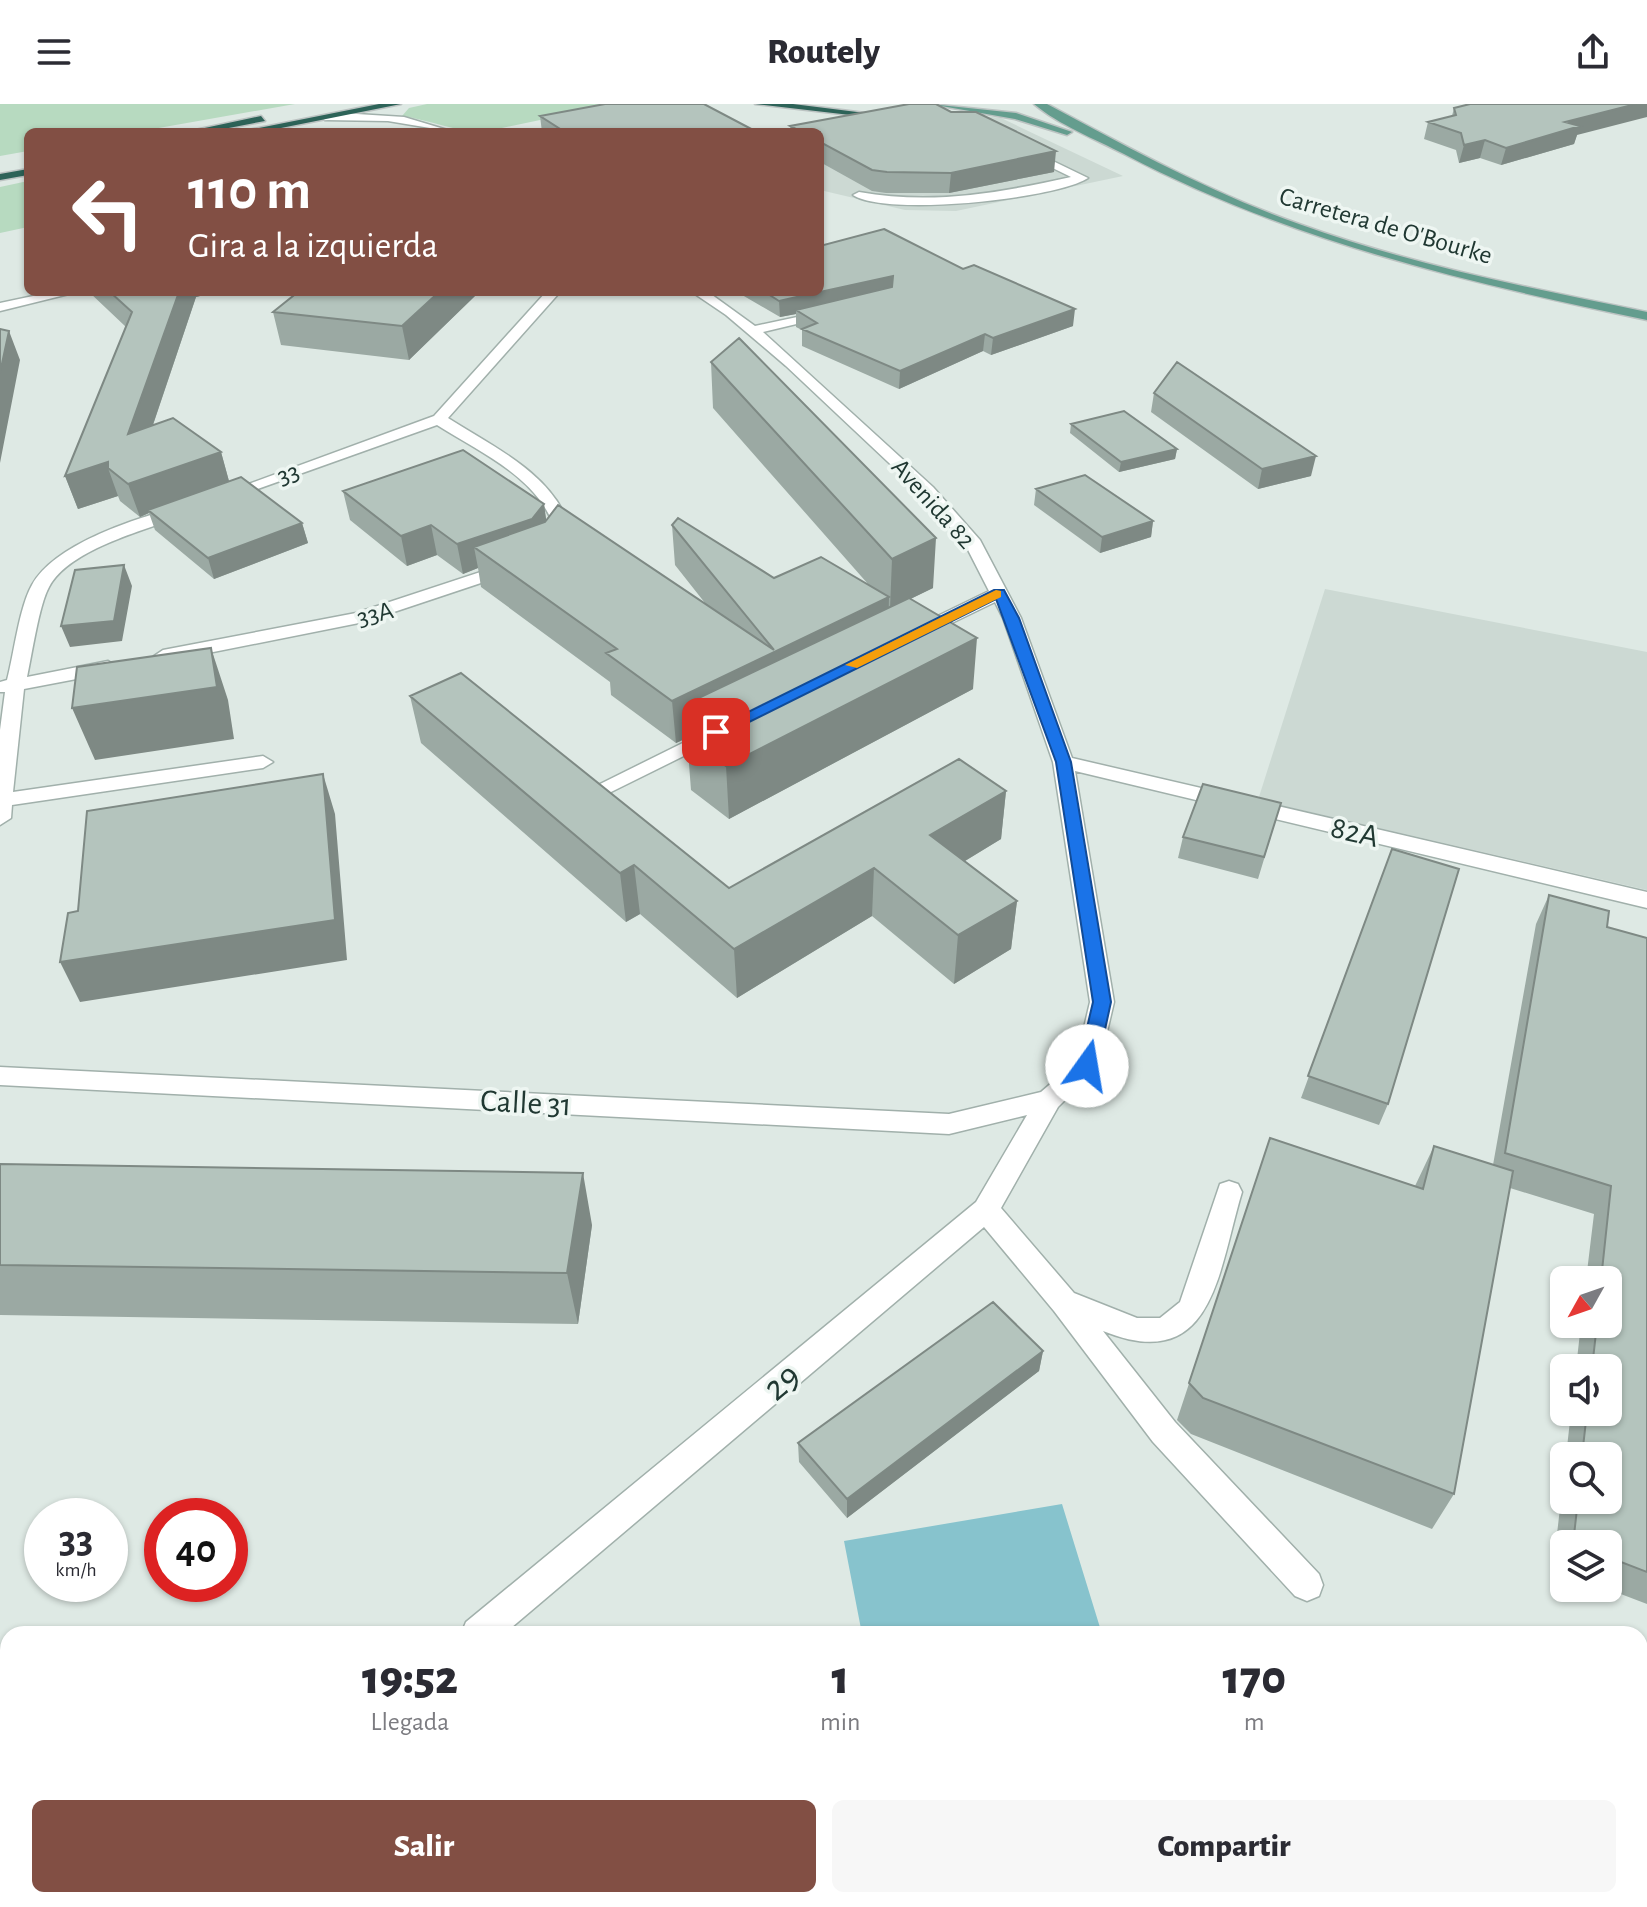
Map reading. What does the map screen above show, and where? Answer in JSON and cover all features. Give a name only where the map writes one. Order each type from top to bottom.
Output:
[{"type":"highway","points":[[213,128],[342,104]]},
{"type":"highway","points":[[266,128],[396,104]]},
{"type":"highway","points":[[760,104],[876,115]]},
{"type":"highway","points":[[760,104],[788,119]]},
{"type":"highway","points":[[0,166],[24,163]]},
{"type":"highway","points":[[0,177],[24,173]]},
{"type":"main road","points":[[916,107],[932,104],[1016,116],[1123,148]]},
{"type":"main road","points":[[1039,104],[1123,148]]},
{"type":"main road","points":[[876,115],[889,112]]},
{"type":"main road","name":"Carretera de O'Bourke","points":[[1123,148],[1248,209],[1348,244],[1526,291],[1647,316]]},
{"type":"street","points":[[932,104],[972,124]]},
{"type":"street","points":[[835,123],[876,115]]},
{"type":"street","points":[[325,117],[384,116],[437,128]]},
{"type":"street","points":[[859,195],[898,205],[935,205],[975,201],[1082,178],[1014,144]]},
{"type":"street","points":[[0,307],[51,296]]},
{"type":"street","name":"33","points":[[1,809],[8,687],[40,586],[61,563],[103,539],[439,419],[549,296]]},
{"type":"street","name":"Avenida 82","points":[[705,296],[754,330],[927,490],[974,544],[1012,618],[1063,762],[1102,1002],[1087,1066],[1049,1100]]},
{"type":"street","points":[[754,330],[842,309]]},
{"type":"street","points":[[439,419],[539,486],[561,512],[563,529],[550,547]]},
{"type":"street","name":"33A","points":[[8,687],[358,618],[411,603],[529,561]]},
{"type":"street","points":[[900,641],[999,593]]},
{"type":"street","points":[[602,788],[730,725]]},
{"type":"street","points":[[1,809],[263,762]]},
{"type":"street","name":"82A","points":[[1063,762],[1647,900]]},
{"type":"street","name":"Calle 31","points":[[0,1076],[949,1124],[1049,1100]]},
{"type":"street","name":"29","points":[[488,1626],[986,1210],[1049,1100]]},
{"type":"street","points":[[1064,1302],[1136,1331],[1166,1330],[1192,1309],[1229,1192]]},
{"type":"street","points":[[986,1210],[1064,1302],[1164,1432],[1307,1585]]},
{"type":"shaded area","points":[[920,109],[1001,118],[1123,176],[956,211],[905,210],[824,191],[824,131]]},
{"type":"shaded area","points":[[1325,589],[1647,652],[1647,890],[1258,800]]},
{"type":"green space","points":[[0,104],[295,104],[159,128],[24,128],[24,152],[0,156]]},
{"type":"green space","points":[[427,104],[616,104],[502,128],[454,128],[402,116],[409,108]]},
{"type":"green space","points":[[24,182],[24,228],[0,233],[0,187]]},
{"type":"water","points":[[1062,1504],[1100,1626],[860,1626],[844,1541]]},
{"type":"building","points":[[605,104],[704,104],[749,128],[559,128],[540,116]]},
{"type":"building","points":[[909,104],[936,104],[951,112],[976,112],[1056,151],[951,173],[887,172],[872,170],[824,144],[824,128],[790,126]]},
{"type":"building","points":[[1470,104],[1636,104],[1565,122],[1580,126],[1506,148],[1485,140],[1464,145],[1461,133],[1428,122],[1456,115],[1454,108]]},
{"type":"building","points":[[884,229],[963,269],[974,265],[1075,309],[993,338],[985,334],[900,371],[802,329],[817,323],[796,310],[892,287],[893,276],[824,291],[824,245]]},
{"type":"building","points":[[114,296],[178,296],[128,434],[173,418],[221,452],[128,484],[108,468],[108,462],[65,476],[132,312]]},
{"type":"building","points":[[293,296],[435,296],[402,326],[273,312]]},
{"type":"building","points":[[771,296],[801,296],[779,301]]},
{"type":"building","points":[[0,329],[9,331],[0,373]]},
{"type":"building","points":[[739,338],[936,538],[892,559],[711,362]]},
{"type":"building","points":[[1177,362],[1316,456],[1262,469],[1154,393]]},
{"type":"building","points":[[1124,411],[1177,449],[1121,462],[1071,424]]},
{"type":"building","points":[[463,450],[544,504],[532,519],[457,544],[431,525],[401,536],[343,491]]},
{"type":"building","points":[[1085,475],[1153,521],[1102,537],[1036,489]]},
{"type":"building","points":[[241,477],[302,523],[208,558],[148,510]]},
{"type":"building","points":[[558,505],[774,650],[672,525],[678,518],[774,578],[821,557],[889,597],[672,701],[606,653],[617,649],[474,547],[545,522]]},
{"type":"building","points":[[124,565],[114,621],[61,626],[75,570]]},
{"type":"building","points":[[909,598],[977,638],[726,766],[687,738],[716,723],[688,703]]},
{"type":"building","points":[[211,648],[217,687],[72,708],[77,667]]},
{"type":"building","points":[[461,673],[729,888],[959,759],[1006,791],[930,835],[1017,901],[958,935],[874,868],[734,949],[634,865],[620,873],[410,696]]},
{"type":"building","points":[[323,774],[335,920],[60,962],[68,913],[78,911],[87,811]]},
{"type":"building","points":[[1203,784],[1281,803],[1264,857],[1183,837]]},
{"type":"building","points":[[1392,849],[1459,869],[1388,1104],[1308,1076]]},
{"type":"building","points":[[1549,895],[1609,911],[1607,927],[1647,938],[1647,1572],[1622,1562],[1622,1530],[1575,1530],[1576,1514],[1622,1514],[1622,1442],[1584,1442],[1585,1426],[1622,1426],[1622,1354],[1594,1354],[1595,1338],[1622,1338],[1622,1266],[1602,1266],[1611,1186],[1505,1153]]},
{"type":"building","points":[[1270,1138],[1423,1189],[1434,1146],[1513,1171],[1454,1494],[1203,1398],[1189,1383]]},
{"type":"building","points":[[0,1164],[583,1173],[567,1273],[0,1265]]},
{"type":"building","points":[[993,1302],[1043,1351],[847,1499],[798,1443]]},
{"type":"slow traffic","points":[[852,665],[996,594]]},
{"type":"route","points":[[716,732],[999,593],[1012,618],[1063,762],[1102,1002],[1087,1066]]}]
